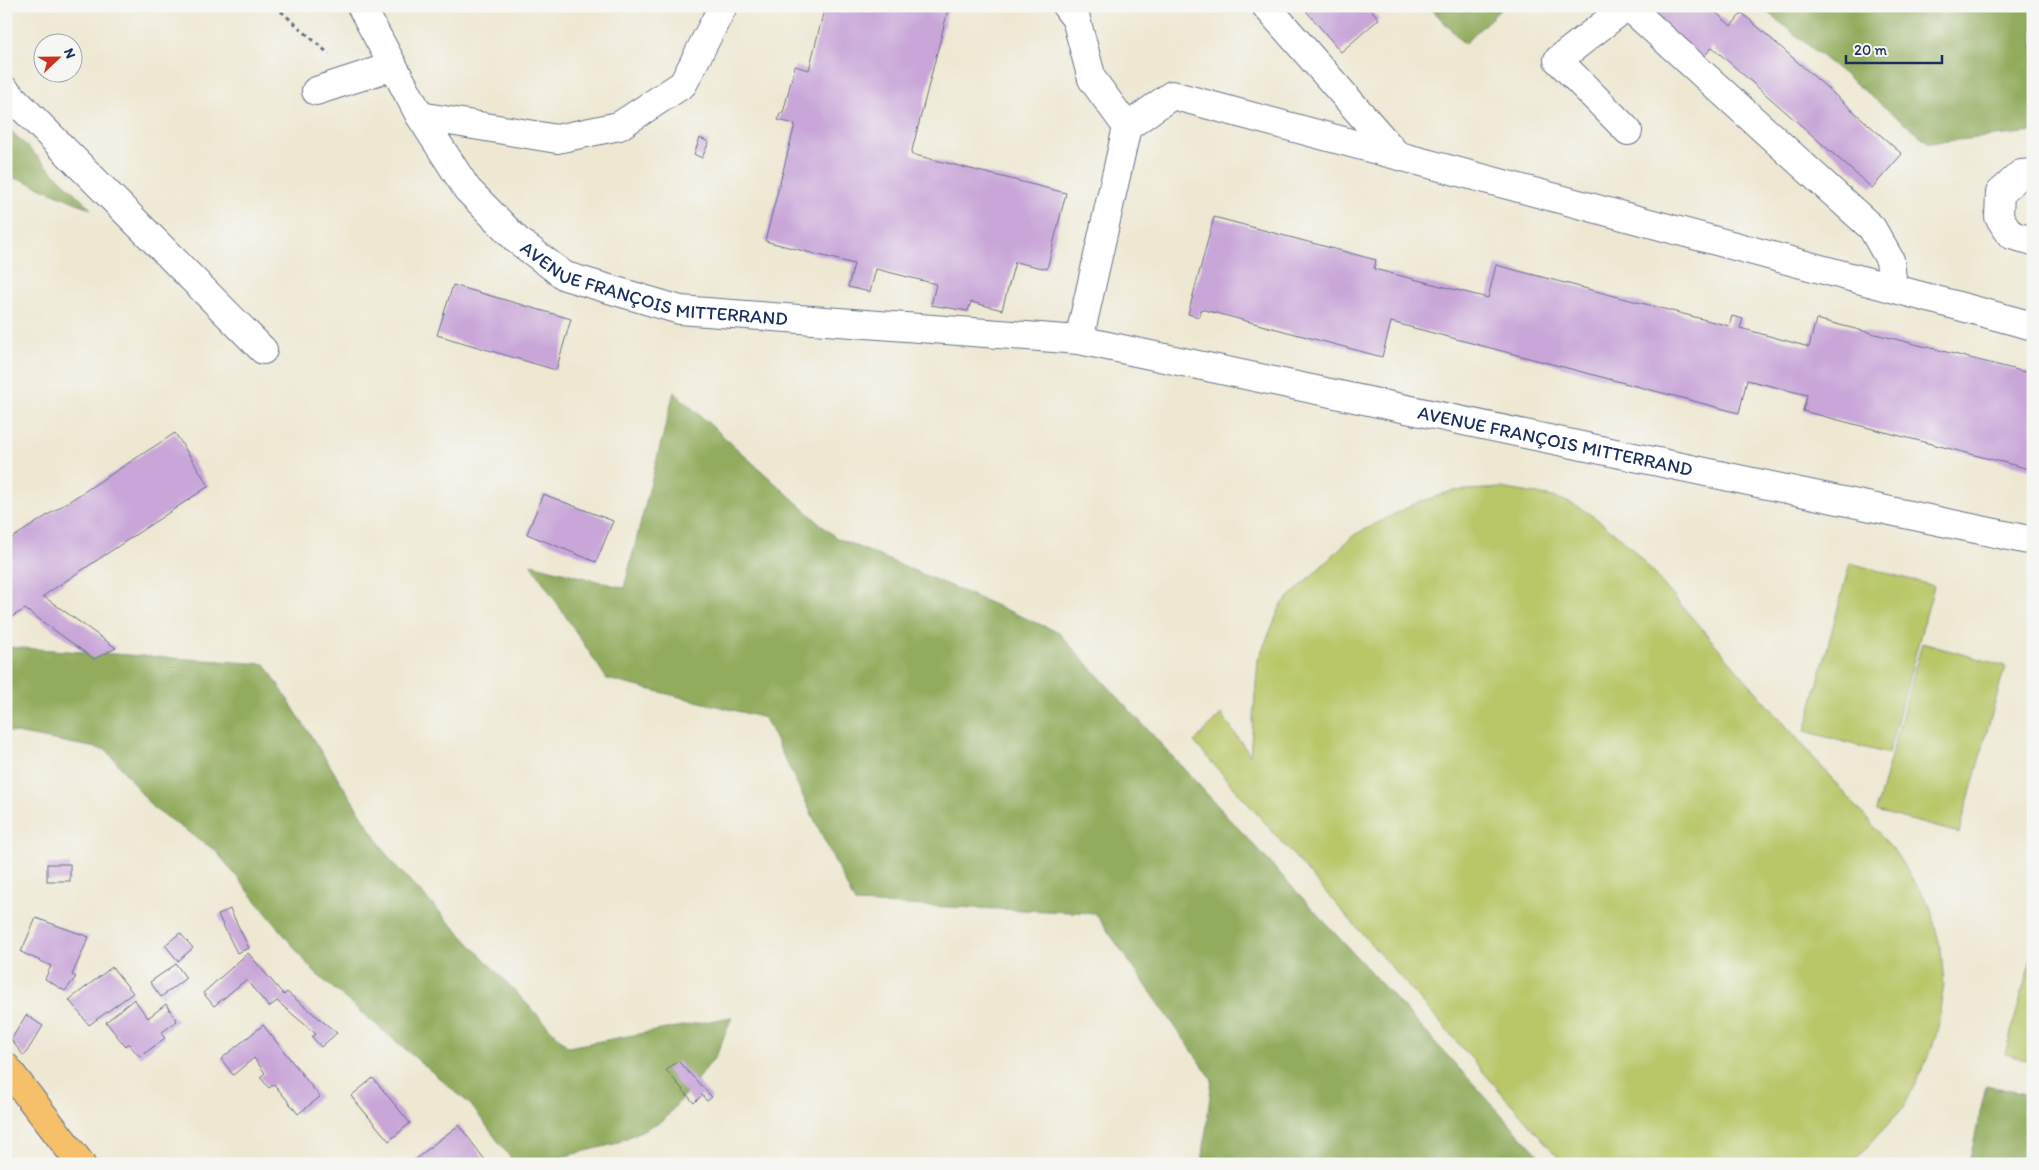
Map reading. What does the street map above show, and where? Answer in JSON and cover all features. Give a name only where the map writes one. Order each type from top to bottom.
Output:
[{"type":"main road","points":[[6,1067],[82,1164]]},
{"type":"street","name":"AVENUE FRANÇOIS MITTERRAND","points":[[361,6],[420,116],[467,189],[517,240],[564,276],[680,310],[1079,340],[2033,541]]},
{"type":"street","points":[[420,116],[557,140],[619,126],[683,84],[723,6]]},
{"type":"street","points":[[1066,6],[1076,19],[1092,79],[1127,127]]},
{"type":"street","points":[[1266,6],[1395,154]]},
{"type":"street","points":[[1628,131],[1558,60],[1628,6],[1872,228],[1890,260],[1893,288]]},
{"type":"street","points":[[316,91],[393,66]]},
{"type":"street","points":[[6,91],[263,350]]},
{"type":"street","points":[[1079,340],[1127,127],[1172,95],[2033,326]]},
{"type":"street","points":[[2033,173],[2021,174],[2000,193],[1999,217],[2010,235],[2033,241]]},
{"type":"path","points":[[275,6],[356,78]]},
{"type":"green space","points":[[1429,6],[1504,6],[1464,44]]},
{"type":"green space","points":[[1760,6],[2033,6],[2033,132],[1929,143]]},
{"type":"green space","points":[[6,126],[91,209],[23,180],[6,177]]},
{"type":"green space","points":[[674,392],[835,537],[1058,632],[1547,1164],[1202,1164],[1212,1079],[1095,913],[855,903],[765,718],[607,679],[531,564],[624,588]]},
{"type":"green space","points":[[1501,488],[1549,496],[1567,502],[1597,519],[1629,545],[1893,849],[1930,906],[1941,950],[1944,984],[1936,1036],[1904,1107],[1851,1164],[1564,1164],[1194,742],[1221,714],[1250,755],[1258,660],[1281,605],[1354,535],[1414,504],[1452,491]]},
{"type":"green space","points":[[1850,563],[1934,586],[1888,754],[1805,731]]},
{"type":"green space","points":[[1922,643],[2005,666],[1959,833],[1876,811]]},
{"type":"green space","points":[[6,647],[265,664],[391,861],[568,1047],[732,1017],[716,1056],[664,1120],[614,1144],[533,1164],[515,1164],[471,1105],[314,972],[216,851],[153,808],[107,750],[6,731]]},
{"type":"green space","points":[[2033,952],[2033,1062],[2005,1054]]},
{"type":"green space","points":[[1986,1085],[2033,1096],[2033,1164],[1969,1164]]},
{"type":"building","points":[[825,6],[949,6],[911,154],[1066,193],[1047,269],[1015,262],[1002,310],[971,302],[968,311],[931,305],[936,284],[876,269],[870,292],[848,287],[854,264],[765,241],[795,124],[778,120],[780,113],[783,113],[795,66],[809,70]]},
{"type":"building","points":[[1302,6],[1368,6],[1379,19],[1341,52]]},
{"type":"building","points":[[1639,6],[1709,6],[1731,26],[1742,13],[1902,154],[1872,188],[1712,47],[1701,60]]},
{"type":"building","points":[[700,138],[709,142],[702,158],[694,154]]},
{"type":"building","points":[[1214,217],[1376,260],[1374,269],[1488,298],[1496,265],[1729,326],[1732,316],[1743,319],[1740,328],[1809,347],[1816,319],[2033,374],[2033,470],[1803,411],[1807,395],[1747,380],[1739,413],[1391,322],[1382,357],[1201,309],[1199,317],[1188,314]]},
{"type":"building","points":[[453,285],[571,319],[556,370],[437,335]]},
{"type":"building","points":[[175,433],[209,486],[43,596],[116,648],[94,659],[25,609],[6,620],[6,542]]},
{"type":"building","points":[[543,494],[613,521],[596,562],[527,534]]},
{"type":"building","points":[[47,864],[70,864],[70,881],[47,881]]},
{"type":"building","points":[[230,909],[249,948],[237,953],[218,915]]},
{"type":"building","points":[[36,918],[89,937],[72,975],[76,977],[65,991],[45,979],[51,966],[21,952]]},
{"type":"building","points":[[180,933],[193,948],[178,961],[165,945]]},
{"type":"building","points":[[248,953],[284,995],[287,992],[337,1033],[321,1047],[312,1037],[316,1034],[277,1001],[269,1007],[246,980],[214,1006],[203,993]]},
{"type":"building","points":[[176,964],[186,978],[161,997],[150,982]]},
{"type":"building","points":[[112,967],[133,993],[89,1025],[69,1000]]},
{"type":"building","points":[[134,999],[148,1018],[166,1004],[177,1021],[161,1033],[165,1038],[140,1057],[128,1043],[125,1046],[106,1022]]},
{"type":"building","points":[[26,1015],[43,1026],[24,1056],[11,1040]]},
{"type":"building","points":[[263,1025],[320,1097],[298,1114],[274,1084],[269,1088],[260,1077],[265,1073],[254,1058],[233,1075],[221,1059]]},
{"type":"building","points":[[678,1061],[712,1097],[707,1101],[702,1095],[694,1103],[666,1070]]},
{"type":"building","points":[[373,1078],[410,1123],[389,1141],[351,1096]]},
{"type":"building","points":[[459,1125],[488,1164],[410,1164],[439,1140]]}]
